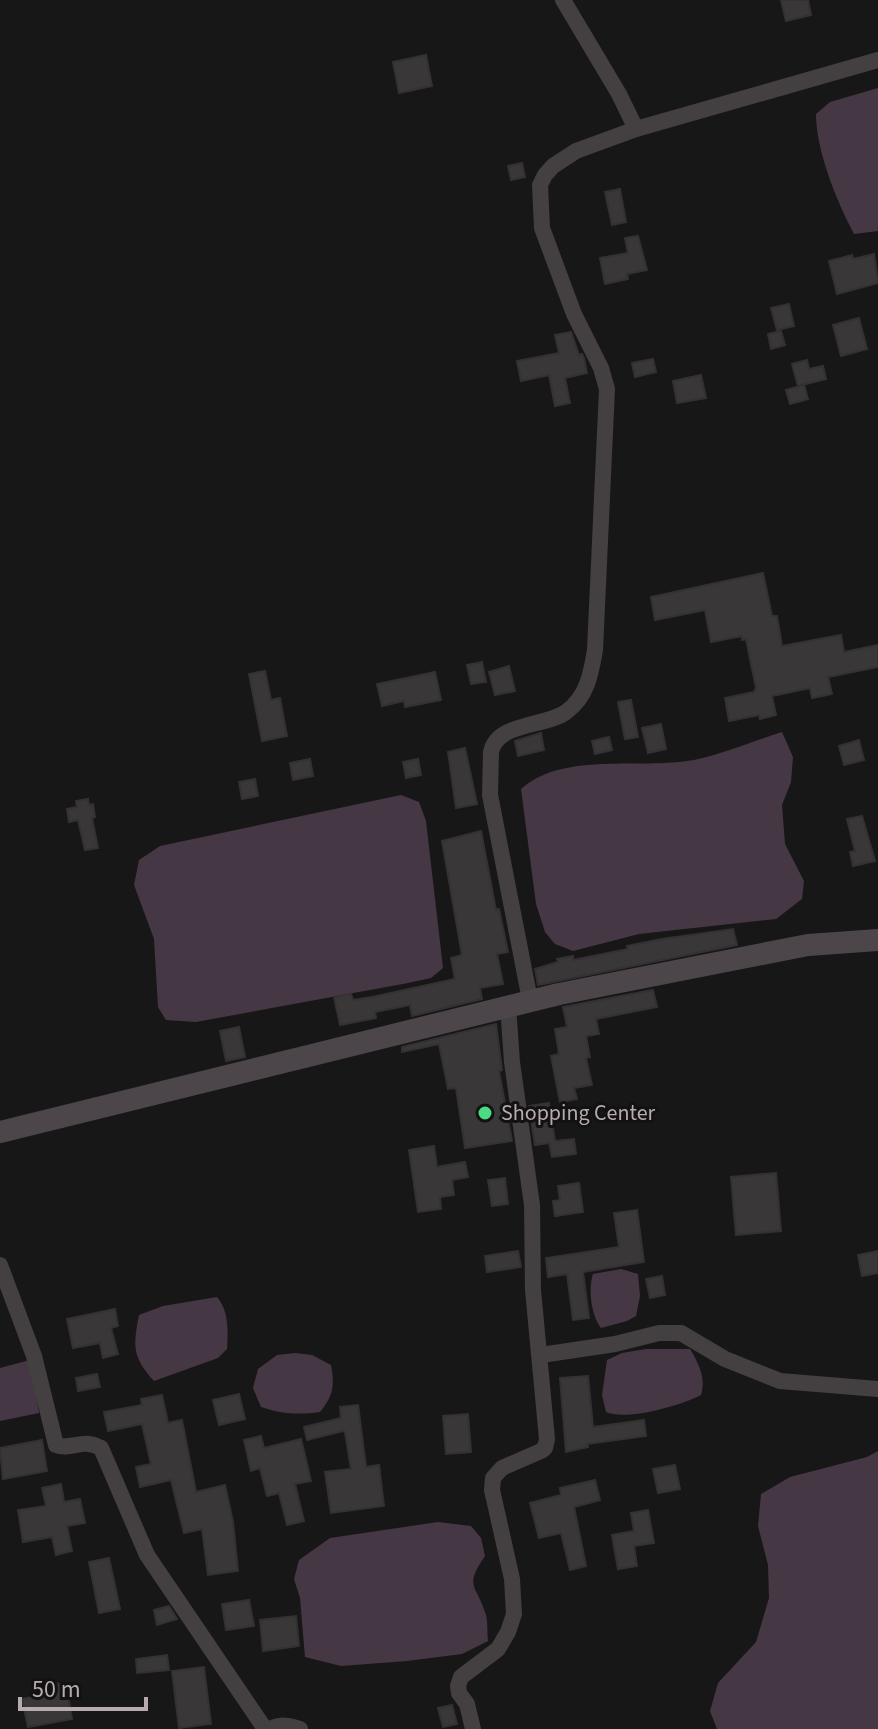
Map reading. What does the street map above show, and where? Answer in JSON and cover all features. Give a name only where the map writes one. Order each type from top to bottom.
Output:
[{"type":"street","points":[[563,0],[619,94],[636,129]]},
{"type":"street","points":[[530,1000],[490,795],[491,752],[502,734],[565,713],[591,680],[607,389],[601,368],[574,314],[542,228],[540,185],[553,166],[565,156],[636,129],[878,60]]},
{"type":"street","points":[[0,1132],[530,1000],[808,945],[878,940]]},
{"type":"street","points":[[473,1729],[467,1704],[459,1693],[461,1677],[498,1649],[514,1614],[512,1579],[492,1490],[493,1478],[502,1468],[545,1448],[547,1439],[532,1277],[532,1205],[512,1062],[508,1006]]},
{"type":"street","points":[[0,1265],[34,1356],[56,1445],[62,1447],[86,1442],[101,1448],[147,1555],[268,1729],[289,1725],[300,1729]]},
{"type":"street","points":[[541,1355],[615,1344],[659,1333],[681,1333],[725,1359],[780,1381],[878,1389]]},
{"type":"shaded area","points":[[878,88],[878,231],[854,234],[829,176],[816,114],[830,102]]},
{"type":"shaded area","points":[[782,732],[793,757],[791,782],[782,805],[785,844],[804,881],[802,899],[776,919],[639,934],[573,951],[555,944],[545,932],[536,904],[521,789],[539,777],[559,770],[603,764],[694,760]]},
{"type":"shaded area","points":[[401,795],[419,802],[426,821],[443,968],[431,978],[408,983],[196,1022],[166,1020],[158,1007],[154,939],[134,885],[139,860],[160,846]]},
{"type":"shaded area","points":[[621,1269],[638,1274],[640,1296],[636,1316],[601,1328],[591,1302],[593,1274]]},
{"type":"shaded area","points":[[217,1297],[226,1315],[227,1349],[218,1358],[154,1381],[136,1351],[139,1315],[163,1306]]},
{"type":"shaded area","points":[[646,1349],[690,1349],[701,1371],[701,1395],[667,1408],[626,1415],[606,1412],[602,1395],[607,1360],[622,1353]]},
{"type":"shaded area","points":[[277,1355],[312,1355],[331,1365],[332,1390],[320,1412],[290,1413],[261,1407],[253,1388],[258,1369]]},
{"type":"shaded area","points":[[30,1360],[39,1413],[0,1421],[0,1368]]},
{"type":"shaded area","points":[[878,1451],[878,1729],[717,1729],[710,1711],[718,1683],[756,1642],[769,1598],[768,1565],[758,1526],[761,1494],[790,1477],[867,1457]]},
{"type":"shaded area","points":[[438,1522],[471,1526],[481,1538],[485,1556],[473,1581],[486,1615],[488,1641],[462,1654],[407,1661],[341,1666],[305,1657],[300,1598],[294,1579],[299,1560],[330,1538]]},
{"type":"building","points":[[781,0],[808,0],[811,15],[786,21]]},
{"type":"building","points":[[426,55],[432,86],[399,93],[393,62]]},
{"type":"building","points":[[522,163],[525,177],[511,180],[508,166]]},
{"type":"building","points":[[620,189],[626,222],[612,225],[605,192]]},
{"type":"building","points":[[638,236],[647,270],[627,274],[628,279],[605,284],[600,258],[628,253],[625,238]]},
{"type":"building","points":[[874,254],[878,283],[837,294],[829,261]]},
{"type":"building","points":[[789,304],[794,326],[777,330],[771,308]]},
{"type":"building","points":[[859,318],[867,349],[841,356],[833,325]]},
{"type":"building","points":[[781,331],[785,345],[771,349],[768,334]]},
{"type":"building","points":[[571,332],[579,355],[582,354],[584,358],[587,373],[565,378],[570,403],[555,406],[549,375],[521,381],[517,361],[559,353],[555,335]]},
{"type":"building","points":[[653,359],[656,372],[635,377],[632,363]]},
{"type":"building","points":[[807,360],[809,369],[823,366],[826,379],[798,386],[792,364]]},
{"type":"building","points":[[701,375],[706,398],[677,403],[673,381]]},
{"type":"building","points":[[804,385],[808,399],[790,404],[786,390]]},
{"type":"building","points":[[763,573],[772,616],[777,616],[782,646],[841,635],[844,652],[878,645],[878,667],[828,677],[832,694],[812,698],[810,688],[772,696],[776,715],[729,721],[725,698],[754,692],[756,688],[746,639],[742,640],[742,636],[711,642],[705,610],[655,620],[651,597]]},
{"type":"building","points":[[482,662],[486,682],[471,684],[467,665]]},
{"type":"building","points":[[509,666],[515,691],[495,695],[489,672]]},
{"type":"building","points":[[265,671],[271,700],[280,698],[287,736],[262,741],[249,674]]},
{"type":"building","points":[[435,672],[441,700],[405,707],[404,701],[382,706],[377,684]]},
{"type":"building","points":[[631,700],[638,737],[625,739],[618,702]]},
{"type":"building","points":[[661,724],[666,749],[648,753],[642,728]]},
{"type":"building","points":[[541,733],[544,750],[518,756],[515,741]]},
{"type":"building","points":[[609,737],[612,750],[595,754],[592,741]]},
{"type":"building","points":[[859,740],[864,760],[844,765],[839,746]]},
{"type":"building","points":[[465,748],[477,804],[456,808],[448,752]]},
{"type":"building","points":[[310,759],[313,776],[293,780],[290,763]]},
{"type":"building","points":[[418,759],[421,775],[406,778],[403,762]]},
{"type":"building","points":[[255,779],[258,796],[242,799],[239,782]]},
{"type":"building","points":[[88,799],[89,805],[93,804],[95,817],[92,818],[98,848],[85,850],[78,820],[69,822],[67,809],[77,807],[76,801]]},
{"type":"building","points":[[862,816],[875,861],[853,866],[850,852],[855,851],[847,819]]},
{"type":"building","points":[[481,831],[496,910],[499,909],[508,952],[497,954],[503,984],[480,988],[482,999],[412,1016],[410,1005],[375,1012],[376,1018],[340,1025],[334,997],[351,994],[353,1000],[455,979],[451,958],[462,955],[442,841]]},
{"type":"building","points":[[733,929],[737,945],[538,985],[535,969],[558,962],[557,959],[573,956],[573,960],[662,939]]},
{"type":"building","points":[[653,990],[657,1007],[596,1019],[599,1034],[586,1036],[590,1057],[586,1058],[592,1085],[574,1088],[577,1099],[560,1102],[551,1056],[559,1054],[555,1029],[567,1027],[563,1007]]},
{"type":"building","points":[[496,1024],[502,1070],[499,1071],[512,1141],[465,1148],[456,1088],[448,1089],[439,1044],[402,1052],[402,1047]]},
{"type":"building","points":[[239,1027],[245,1057],[226,1061],[220,1031]]},
{"type":"building","points":[[549,1103],[555,1141],[574,1139],[576,1154],[552,1157],[549,1143],[535,1145],[529,1106]]},
{"type":"building","points":[[434,1146],[437,1167],[465,1162],[468,1177],[452,1180],[454,1195],[440,1197],[441,1209],[418,1212],[409,1150]]},
{"type":"building","points":[[776,1173],[781,1231],[736,1235],[731,1177]]},
{"type":"building","points":[[505,1178],[508,1204],[492,1206],[488,1180]]},
{"type":"building","points":[[579,1183],[583,1212],[555,1216],[553,1201],[560,1200],[558,1186]]},
{"type":"building","points":[[637,1210],[644,1262],[583,1272],[589,1318],[573,1320],[567,1274],[548,1277],[546,1258],[619,1247],[614,1213]]},
{"type":"building","points":[[518,1251],[521,1267],[487,1272],[485,1256]]},
{"type":"building","points":[[878,1251],[878,1273],[862,1276],[858,1255]]},
{"type":"building","points":[[662,1276],[665,1295],[650,1298],[646,1279]]},
{"type":"building","points":[[115,1309],[118,1326],[111,1328],[118,1354],[103,1358],[100,1343],[73,1348],[67,1319]]},
{"type":"building","points":[[97,1374],[100,1387],[78,1391],[76,1378]]},
{"type":"building","points":[[588,1376],[593,1427],[644,1420],[646,1436],[587,1444],[588,1447],[566,1452],[560,1378]]},
{"type":"building","points":[[239,1394],[245,1419],[219,1425],[213,1400]]},
{"type":"building","points":[[162,1395],[168,1423],[182,1420],[196,1492],[225,1485],[238,1571],[208,1575],[202,1529],[184,1533],[171,1480],[140,1487],[136,1467],[151,1464],[142,1424],[108,1431],[104,1412],[142,1405],[141,1399]]},
{"type":"building","points":[[358,1405],[366,1467],[379,1465],[384,1506],[331,1513],[325,1472],[351,1469],[345,1432],[307,1440],[304,1427],[341,1418],[340,1407]]},
{"type":"building","points":[[468,1414],[471,1452],[446,1454],[443,1416]]},
{"type":"building","points":[[261,1436],[264,1448],[301,1439],[311,1481],[295,1484],[304,1521],[287,1525],[279,1493],[267,1496],[260,1468],[251,1471],[244,1440]]},
{"type":"building","points":[[42,1440],[47,1471],[3,1479],[0,1448]]},
{"type":"building","points":[[675,1465],[680,1489],[658,1493],[653,1469]]},
{"type":"building","points":[[595,1480],[600,1500],[574,1507],[586,1566],[570,1570],[561,1533],[539,1538],[530,1503],[561,1495],[560,1488]]},
{"type":"building","points":[[61,1484],[64,1502],[80,1499],[85,1523],[67,1526],[72,1551],[56,1555],[52,1537],[23,1542],[18,1510],[46,1506],[42,1488]]},
{"type":"building","points":[[648,1510],[654,1543],[634,1546],[637,1566],[618,1569],[612,1535],[634,1531],[631,1513]]},
{"type":"building","points":[[109,1558],[120,1609],[99,1613],[89,1562]]},
{"type":"building","points":[[249,1600],[254,1626],[226,1630],[222,1604]]},
{"type":"building","points":[[169,1606],[177,1619],[157,1625],[154,1610]]},
{"type":"building","points":[[296,1616],[299,1646],[263,1651],[260,1620]]},
{"type":"building","points":[[167,1655],[169,1670],[137,1673],[136,1659]]},
{"type":"building","points":[[204,1667],[211,1724],[179,1728],[172,1671]]},
{"type":"building","points":[[47,1683],[66,1684],[72,1719],[28,1727],[22,1699],[47,1694]]},
{"type":"building","points":[[452,1705],[457,1724],[443,1727],[438,1708]]},
{"type":"place","name":"Shopping Center","points":[[485,1113]]}]
